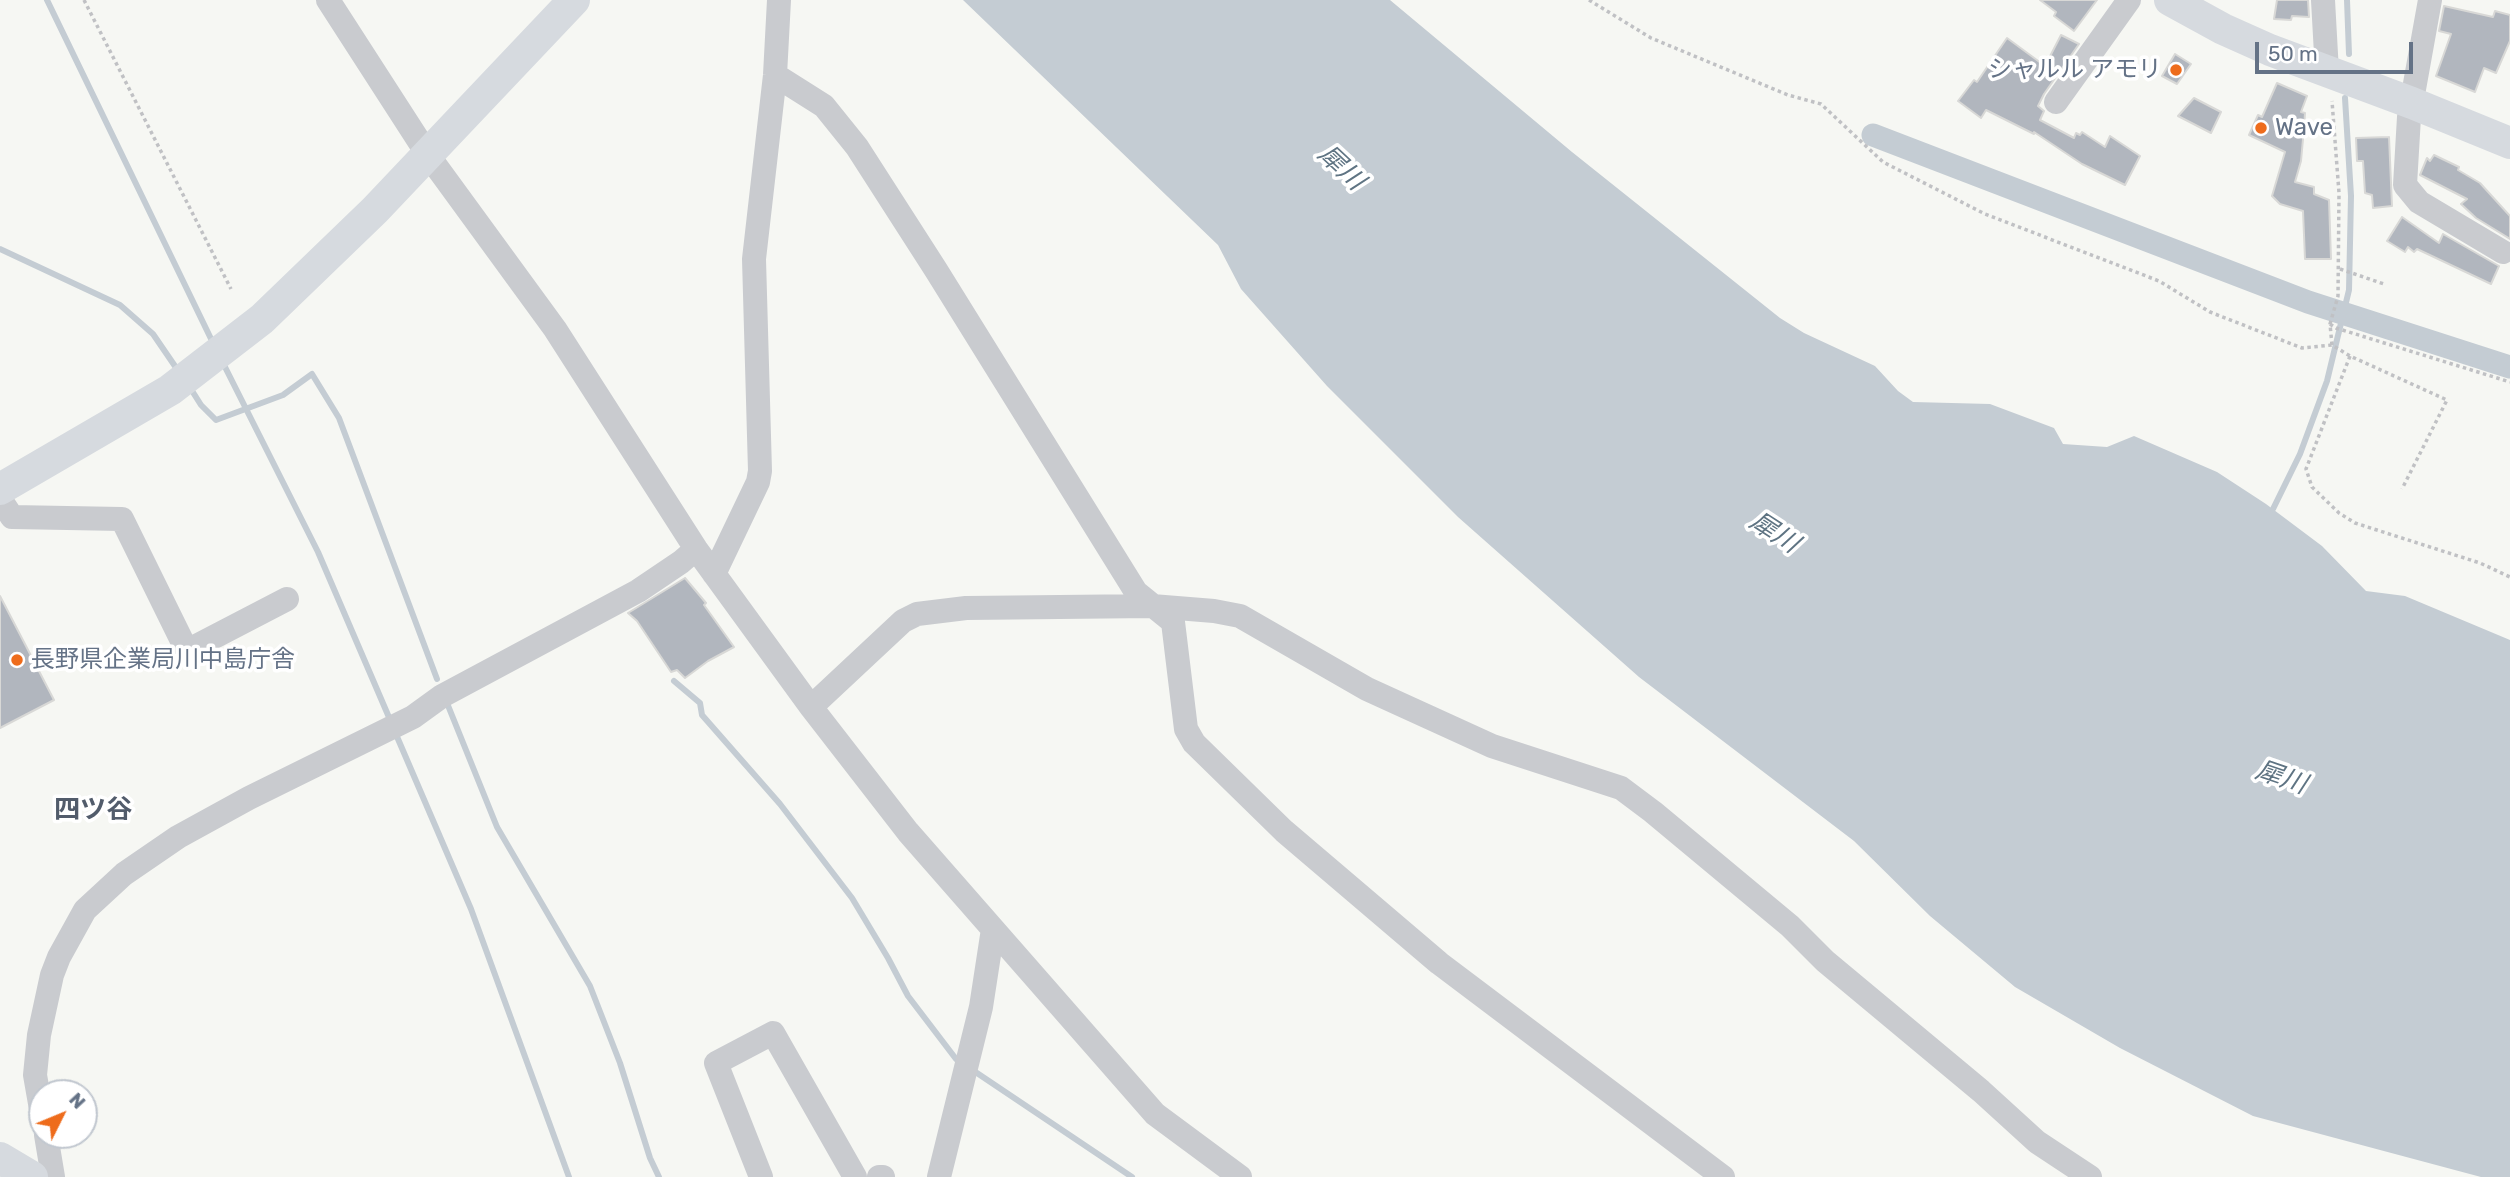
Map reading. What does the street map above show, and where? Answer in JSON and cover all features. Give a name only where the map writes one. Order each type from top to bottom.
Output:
[{"type":"main road","points":[[0,489],[170,390],[262,319],[375,210],[574,0]]},
{"type":"main road","points":[[2171,0],[2258,45],[2510,143]]},
{"type":"main road","points":[[0,1158],[32,1177]]},
{"type":"street","points":[[328,0],[555,329],[696,549],[811,707],[908,832],[1155,1114],[1240,1177]]},
{"type":"street","points":[[715,574],[758,482],[760,471],[754,259],[775,75],[779,0]]},
{"type":"street","points":[[2054,103],[2129,0]]},
{"type":"street","points":[[2323,0],[2327,72]]},
{"type":"street","points":[[2430,0],[2409,117],[2405,185],[2419,202],[2503,252]]},
{"type":"street","points":[[775,75],[824,106],[857,147],[1129,582],[1136,592],[1173,622],[1186,729],[1194,743],[1284,831],[1439,963],[1723,1177]]},
{"type":"street","points":[[0,499],[12,517],[122,519],[187,651],[287,599]]},
{"type":"street","points":[[35,1079],[46,992],[59,957],[86,910],[124,874],[178,837],[301,771],[413,717],[442,696],[638,591],[696,549]]},
{"type":"street","points":[[811,707],[903,621],[917,614],[966,608],[1152,606],[1214,611],[1240,617],[1367,689],[1492,746],[1621,788],[1790,926],[1825,961],[1981,1091],[2037,1142],[2090,1177]]},
{"type":"street","points":[[939,1177],[981,1007],[993,929]]},
{"type":"street","points":[[761,1177],[716,1063],[773,1034],[855,1177]]},
{"type":"street","points":[[48,1149],[53,1177]]},
{"type":"path","points":[[84,0],[232,289]]},
{"type":"path","points":[[1589,0],[1651,38],[1788,95],[1821,104],[1883,162],[1984,214],[2159,281],[2210,312],[2302,348],[2332,345],[2350,356],[2447,400],[2402,489]]},
{"type":"path","points":[[2327,72],[2332,88],[2341,270],[2330,324],[2332,345]]},
{"type":"path","points":[[2341,270],[2384,284]]},
{"type":"path","points":[[2330,324],[2351,333],[2510,382]]},
{"type":"path","points":[[2350,356],[2306,469],[2312,487],[2339,513],[2355,523],[2480,563],[2510,577]]},
{"type":"water","name":"犀川","points":[[963,0],[1390,0],[1572,152],[1780,318],[1804,333],[1875,366],[1898,391],[1913,402],[1990,404],[2054,428],[2063,444],[2107,447],[2134,436],[2217,472],[2266,504],[2322,546],[2366,591],[2405,596],[2510,640],[2510,1177],[2481,1177],[2253,1116],[2120,1048],[2015,987],[1930,916],[1854,841],[1639,677],[1458,517],[1327,386],[1241,289],[1218,245]]},
{"type":"building","points":[[2040,0],[2097,0],[2074,31],[2054,16],[2056,12]]},
{"type":"building","points":[[2277,0],[2308,0],[2309,17],[2274,19]]},
{"type":"building","points":[[2444,6],[2493,17],[2495,11],[2510,15],[2510,41],[2496,73],[2484,68],[2475,92],[2436,76],[2451,34],[2439,31]]},
{"type":"building","points":[[2061,35],[2079,44],[2044,94],[2038,106],[2044,111],[2040,120],[2074,138],[2076,133],[2080,135],[2082,132],[2105,147],[2110,136],[2140,156],[2125,185],[2082,164],[2034,132],[1986,110],[1981,118],[1958,101],[1974,80],[1977,82],[2007,38],[2045,66]]},
{"type":"building","name":"シャルル アモリ","points":[[2175,54],[2191,64],[2177,84],[2162,76]]},
{"type":"building","points":[[2277,83],[2307,96],[2301,112],[2305,113],[2304,128],[2301,161],[2295,182],[2314,187],[2314,194],[2329,200],[2331,259],[2305,259],[2303,211],[2280,204],[2272,196],[2285,152],[2249,135],[2258,115],[2262,117]]},
{"type":"building","points":[[2194,98],[2221,112],[2211,133],[2178,116]]},
{"type":"building","points":[[2389,137],[2392,206],[2373,208],[2372,195],[2365,193],[2363,161],[2357,161],[2356,138]]},
{"type":"building","points":[[2434,155],[2459,167],[2458,170],[2480,183],[2510,216],[2510,239],[2476,218],[2461,204],[2467,199],[2420,175],[2427,158],[2430,161]]},
{"type":"building","points":[[2402,217],[2439,243],[2443,234],[2499,266],[2491,284],[2417,249],[2414,252],[2408,247],[2405,252],[2387,241]]},
{"type":"building","points":[[685,578],[706,603],[704,605],[734,647],[685,678],[677,670],[671,672],[637,621],[628,613]]},
{"type":"building","name":"長野県企業局川中島庁舎","points":[[0,596],[54,700],[0,728]]},
{"type":"waterway","points":[[47,0],[214,345]]},
{"type":"waterway","points":[[2347,0],[2349,54]]},
{"type":"waterway","points":[[2273,509],[2300,454],[2327,381],[2349,290],[2351,196],[2345,98]]},
{"type":"waterway","points":[[1873,135],[2308,302],[2510,367]]},
{"type":"waterway","points":[[0,249],[120,305],[153,334],[179,372]]},
{"type":"waterway","points":[[222,361],[318,552],[391,722]]},
{"type":"waterway","points":[[189,386],[201,405],[216,420],[283,395],[312,374],[339,418],[437,679]]},
{"type":"waterway","points":[[674,681],[700,703],[702,715],[780,804],[852,898],[908,996],[956,1059],[962,1063]]},
{"type":"waterway","points":[[447,703],[497,827],[590,986],[659,1177]]},
{"type":"waterway","points":[[395,732],[471,909],[569,1177]]},
{"type":"waterway","points":[[971,1069],[1132,1177]]},
{"type":"place","name":"シャルル アモリ","points":[[2176,70]]},
{"type":"place","name":"Wave","points":[[2261,128]]},
{"type":"place","name":"長野県企業局川中島庁舎","points":[[17,660]]},
{"type":"district","name":"四ツ谷","points":[[93,810]]}]
